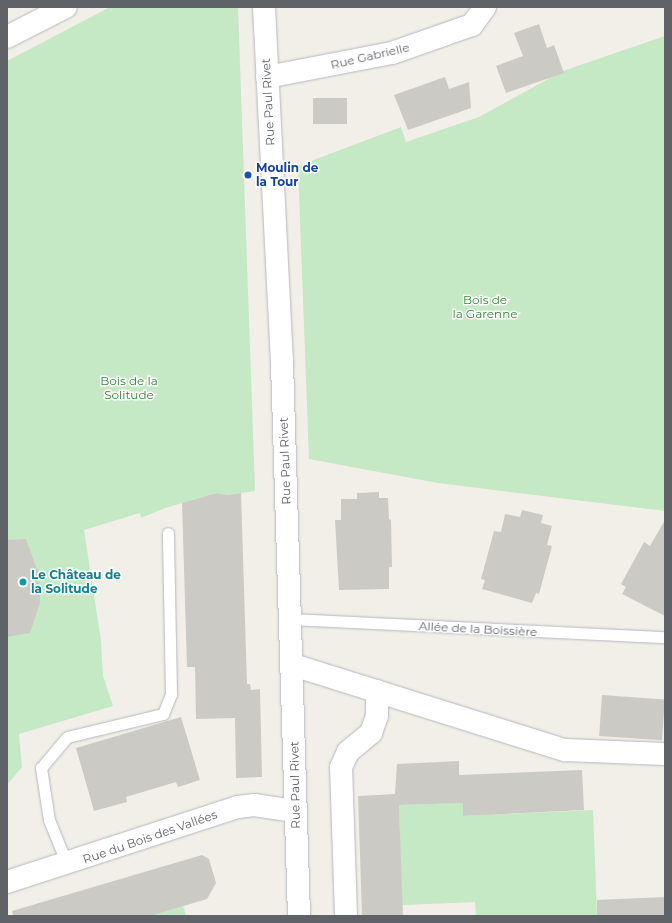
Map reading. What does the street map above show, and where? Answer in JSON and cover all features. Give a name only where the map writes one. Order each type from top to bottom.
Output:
[{"type":"street","points":[[7,37],[66,7]]},
{"type":"street","name":"Rue Paul Rivet","points":[[264,7],[282,363],[293,665],[294,811],[299,916]]},
{"type":"street","name":"Rue Gabrielle","points":[[267,77],[392,53],[472,25],[485,7]]},
{"type":"street","points":[[293,665],[565,750],[665,754]]},
{"type":"street","points":[[346,916],[342,767],[348,752],[371,733],[377,716],[377,691]]},
{"type":"street","name":"Rue du Bois des Vallées","points":[[7,882],[67,864],[238,807],[254,804],[294,811]]},
{"type":"lane","points":[[67,864],[50,820],[42,768],[67,737],[163,714],[171,694],[168,533]]},
{"type":"lane","name":"Allée de la Boissière","points":[[291,619],[665,637]]},
{"type":"green space","name":"Bois de la Solitude","points":[[110,7],[238,7],[255,491],[226,495],[217,493],[165,508],[141,518],[140,513],[84,530],[101,641],[103,676],[113,706],[19,734],[22,767],[7,785],[7,61]]},
{"type":"green space","name":"Bois de la Garenne","points":[[665,36],[665,511],[438,483],[309,459],[298,166],[401,127],[406,142],[479,117],[563,71]]},
{"type":"green space","points":[[463,803],[463,816],[593,810],[597,915],[476,916],[475,902],[402,905],[399,805]]},
{"type":"green space","points":[[183,906],[186,916],[150,916]]},
{"type":"building","points":[[539,24],[547,48],[554,45],[564,73],[506,93],[496,66],[523,56],[514,33]]},
{"type":"building","points":[[445,77],[449,89],[469,82],[471,108],[408,130],[394,95]]},
{"type":"building","points":[[313,98],[347,98],[347,124],[313,124]]},
{"type":"building","points":[[379,492],[379,498],[388,498],[389,519],[391,520],[392,567],[389,567],[389,589],[339,590],[335,520],[341,520],[341,499],[357,499],[357,493]]},
{"type":"building","points":[[217,493],[227,495],[241,493],[247,684],[250,684],[251,690],[260,689],[262,777],[236,778],[235,718],[196,719],[195,667],[187,667],[182,503]]},
{"type":"building","points":[[522,510],[543,515],[541,523],[552,526],[547,545],[552,546],[539,594],[536,593],[532,603],[482,589],[485,580],[481,579],[494,531],[501,532],[505,514],[520,517]]},
{"type":"building","points":[[665,520],[665,616],[622,594],[626,587],[621,584],[644,542],[650,546]]},
{"type":"building","name":"Le Château de la Solitude","points":[[26,539],[39,575],[40,603],[30,633],[7,637],[7,540]]},
{"type":"building","points":[[602,695],[665,699],[662,740],[599,736]]},
{"type":"building","points":[[181,717],[200,780],[178,787],[176,782],[126,797],[127,802],[94,811],[76,748]]},
{"type":"building","points":[[459,761],[459,775],[582,770],[584,810],[463,816],[463,803],[399,805],[403,916],[362,916],[358,796],[395,794],[397,764]]},
{"type":"building","points":[[202,855],[209,859],[216,883],[207,899],[150,916],[13,916],[12,911]]},
{"type":"building","points":[[665,897],[665,916],[597,916],[597,900]]},
{"type":"place","name":"Moulin de la Tour","points":[[248,175]]},
{"type":"place","name":"Le Château de la Solitude","points":[[23,582]]}]
